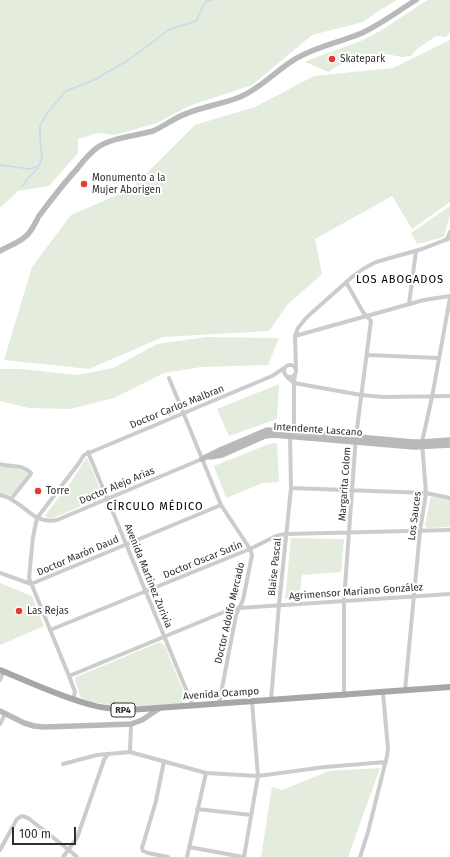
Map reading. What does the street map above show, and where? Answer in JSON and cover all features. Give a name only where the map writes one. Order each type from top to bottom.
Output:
[{"type":"main road","points":[[0,252],[19,241],[30,232],[38,218],[60,188],[84,160],[99,147],[116,140],[161,127],[188,113],[234,100],[259,86],[297,58],[308,52],[369,29],[416,0]]},
{"type":"main road","name":"Intendente Lascano","points":[[202,459],[267,430],[294,431],[356,439],[422,445],[450,445]]},
{"type":"main road","name":"Intendente Lascano","points":[[202,459],[222,454],[269,435],[356,439]]},
{"type":"main road","name":"Intendente Lascano","points":[[422,445],[450,440]]},
{"type":"main road","name":"Avenida Ocampo","points":[[2,671],[94,706],[112,709],[140,710],[450,687]]},
{"type":"main road","points":[[2,712],[24,723],[44,727],[131,724],[142,720],[160,708]]},
{"type":"main road","points":[[140,710],[143,712],[142,720]]},
{"type":"street","points":[[445,240],[450,232]]},
{"type":"street","points":[[290,436],[294,431],[294,383],[296,369],[295,336],[301,323],[346,282],[363,269],[376,262],[416,251],[450,238]]},
{"type":"street","points":[[409,304],[416,251]]},
{"type":"street","name":"Margarita Colom","points":[[344,696],[344,600],[356,439],[371,321],[363,312],[346,282]]},
{"type":"street","points":[[295,336],[424,300],[450,297]]},
{"type":"street","name":"Los Sauces","points":[[405,691],[420,531],[426,493],[422,445],[450,297]]},
{"type":"street","points":[[295,354],[293,359],[285,366],[283,371],[294,383],[362,395],[384,397],[450,396]]},
{"type":"street","points":[[367,355],[439,358]]},
{"type":"street","points":[[285,366],[292,365],[296,369]]},
{"type":"street","name":"Doctor Carlos Malbran","points":[[272,376],[285,366]]},
{"type":"street","name":"Doctor Carlos Malbran","points":[[88,452],[272,376],[282,374],[286,376]]},
{"type":"street","points":[[286,376],[291,377],[295,374]]},
{"type":"street","points":[[168,378],[221,505],[250,549]]},
{"type":"street","name":"Blaise Pascal","points":[[271,700],[291,488],[290,436]]},
{"type":"street","points":[[74,699],[75,692],[29,578],[33,537],[37,518],[79,464],[84,454],[88,452]]},
{"type":"street","name":"Avenida Martinez Zurivia","points":[[88,452],[193,706]]},
{"type":"street","name":"Doctor Alejo Arias","points":[[37,518],[45,521],[57,520],[202,459]]},
{"type":"street","points":[[0,464],[17,466],[31,473],[11,499]]},
{"type":"street","points":[[291,488],[426,493],[450,498]]},
{"type":"street","points":[[0,495],[11,499],[37,518]]},
{"type":"street","name":"Doctor Marón Daud","points":[[31,584],[221,505]]},
{"type":"street","name":"Doctor Oscar Sutin","points":[[50,630],[250,549],[280,535],[450,530]]},
{"type":"street","name":"Doctor Adolfo Mercado","points":[[219,704],[236,615],[243,600],[252,555],[250,549]]},
{"type":"street","points":[[0,573],[31,584]]},
{"type":"street","name":"Agrimensor Mariano González","points":[[69,676],[229,610],[344,600],[450,594]]},
{"type":"street","points":[[0,680],[2,671]]},
{"type":"street","points":[[360,857],[368,832],[388,749],[383,693]]},
{"type":"street","points":[[189,847],[244,857],[258,776],[252,702]]},
{"type":"street","points":[[0,724],[2,712]]},
{"type":"street","points":[[130,752],[131,724]]},
{"type":"street","points":[[63,764],[97,754],[130,752],[206,773],[258,776],[325,767],[386,762]]},
{"type":"street","points":[[63,857],[77,838],[104,760],[108,754]]},
{"type":"street","points":[[164,761],[156,801],[142,848],[148,853],[168,857]]},
{"type":"street","points":[[187,857],[206,773]]},
{"type":"street","points":[[197,809],[251,815]]},
{"type":"street","points":[[0,850],[17,819],[22,816],[28,818],[77,857]]},
{"type":"green space","points":[[0,0],[397,0],[363,22],[312,35],[252,85],[189,106],[157,123],[115,135],[98,133],[78,139],[78,153],[49,186],[18,191],[0,208]]},
{"type":"green space","points":[[428,0],[450,0],[450,32],[446,37],[436,36],[417,49],[411,56],[402,57],[386,54],[368,54],[355,56],[328,72],[305,62],[363,40],[380,31]]},
{"type":"green space","points":[[450,40],[450,202],[412,229],[392,196],[315,239],[322,274],[287,305],[269,331],[163,337],[89,369],[4,360],[32,267],[71,215],[131,189],[195,125],[255,107],[314,76],[393,68]]},
{"type":"green space","points":[[450,206],[450,215],[444,237],[417,244],[411,233]]},
{"type":"green space","points":[[206,337],[279,338],[268,365],[201,367],[164,373],[114,398],[70,409],[29,408],[0,401],[0,369],[22,369],[77,375],[113,368],[157,344]]},
{"type":"green space","points":[[279,384],[277,419],[229,436],[217,409]]},
{"type":"green space","points":[[277,443],[279,482],[263,483],[226,498],[214,466],[269,444]]},
{"type":"green space","points":[[87,457],[103,497],[53,518],[48,518],[45,516],[71,482]]},
{"type":"green space","points":[[0,466],[18,469],[28,474],[10,496],[0,493]]},
{"type":"green space","points":[[431,497],[450,500],[450,527],[427,528],[425,525]]},
{"type":"green space","points":[[291,538],[344,539],[341,572],[302,575],[299,598],[285,599]]},
{"type":"green space","name":"Las Rejas","points":[[0,583],[32,596],[44,626],[0,645]]},
{"type":"green space","points":[[160,642],[165,646],[186,698],[185,702],[151,706],[120,706],[100,704],[81,698],[75,680],[76,677]]},
{"type":"green space","points":[[380,768],[348,857],[261,857],[272,787],[282,790],[329,771]]},
{"type":"waterway","points":[[0,165],[30,169],[39,166],[42,156],[40,125],[48,112],[66,91],[94,80],[130,59],[170,29],[196,21],[205,2],[211,0]]},
{"type":"waterway","points":[[22,186],[38,168]]},
{"type":"place","name":"Skatepark","points":[[332,59]]},
{"type":"place","name":"Monumento a la Mujer Aborigen","points":[[84,184]]},
{"type":"place","name":"Torre","points":[[38,491]]},
{"type":"place","name":"Las Rejas","points":[[19,611]]},
{"type":"district","name":"LOS ABOGADOS","points":[[400,280]]},
{"type":"district","name":"CÍRCULO MÉDICO","points":[[155,507]]}]
